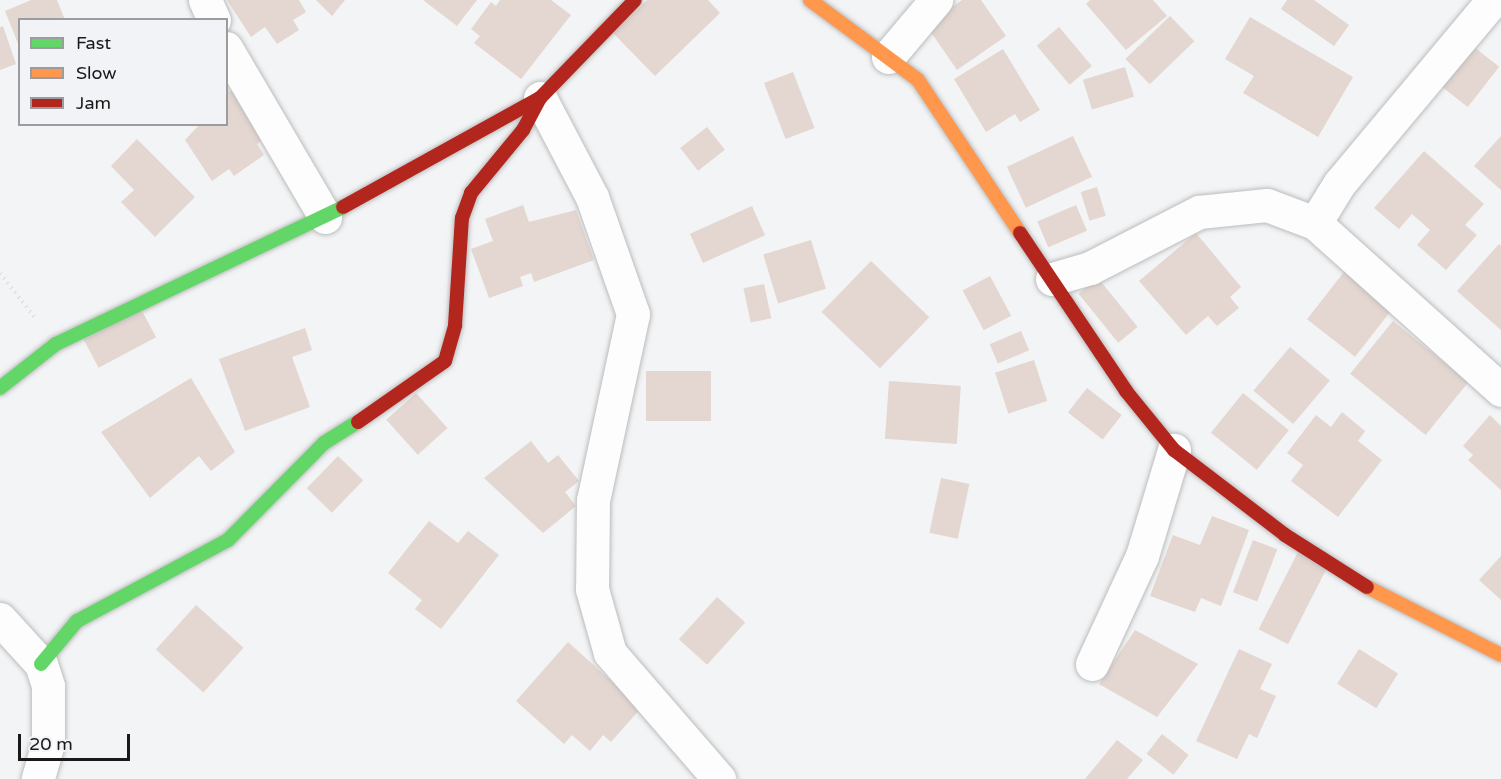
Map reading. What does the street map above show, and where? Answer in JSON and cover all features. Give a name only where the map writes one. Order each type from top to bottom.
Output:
[{"type":"street","points":[[205,0],[213,18]]},
{"type":"street","points":[[41,664],[77,621],[228,540],[324,443],[398,398],[445,361],[455,325],[462,218],[471,193],[523,130],[540,98],[635,0]]},
{"type":"street","points":[[810,0],[918,80],[1126,391],[1174,450],[1285,535],[1383,597],[1501,655]]},
{"type":"street","points":[[888,57],[936,0]]},
{"type":"street","points":[[1315,223],[1338,184],[1493,0]]},
{"type":"street","points":[[228,51],[325,217]]},
{"type":"street","points":[[0,388],[56,344],[325,217],[540,98]]},
{"type":"street","points":[[540,98],[592,196],[633,314],[593,500],[592,589],[610,653],[720,779]]},
{"type":"street","points":[[1052,279],[1090,268],[1199,212],[1267,205],[1315,223],[1501,390]]},
{"type":"street","points":[[1092,664],[1142,556],[1174,450]]},
{"type":"street","points":[[0,619],[41,664],[49,718],[38,779]]},
{"type":"path","points":[[0,273],[56,344]]},
{"type":"building","points":[[31,0],[57,0],[64,18],[18,18],[18,44],[5,11]]},
{"type":"building","points":[[227,0],[299,0],[306,12],[293,20],[299,30],[277,44],[265,27],[251,37]]},
{"type":"building","points":[[316,0],[345,0],[332,16]]},
{"type":"building","points":[[423,0],[477,0],[457,26]]},
{"type":"building","points":[[500,0],[551,0],[571,15],[521,79],[474,43],[480,36],[471,29],[491,2],[496,6]]},
{"type":"building","points":[[647,0],[708,0],[720,13],[655,76],[613,33]]},
{"type":"building","points":[[962,0],[981,0],[1006,36],[957,70],[926,25]]},
{"type":"building","points":[[1090,0],[1153,0],[1167,16],[1126,50],[1086,4]]},
{"type":"building","points":[[1287,0],[1314,0],[1349,25],[1334,46],[1281,9]]},
{"type":"building","points":[[1170,16],[1194,41],[1150,84],[1125,59]]},
{"type":"building","points":[[1250,17],[1353,77],[1318,137],[1243,93],[1254,76],[1225,59]]},
{"type":"building","points":[[3,26],[16,64],[0,70],[0,27]]},
{"type":"building","points":[[1059,27],[1092,66],[1070,85],[1037,46]]},
{"type":"building","points":[[1470,44],[1499,67],[1468,107],[1439,84]]},
{"type":"building","points":[[1003,49],[1040,110],[1020,122],[1015,114],[986,132],[954,79]]},
{"type":"building","points":[[1125,67],[1134,97],[1092,110],[1083,80]]},
{"type":"building","points":[[793,72],[815,128],[786,139],[764,83]]},
{"type":"building","points":[[228,89],[230,92],[236,89],[267,136],[257,144],[264,155],[234,176],[229,169],[212,181],[185,140],[198,126],[228,126]]},
{"type":"building","points":[[707,127],[725,150],[698,171],[680,148]]},
{"type":"building","points":[[1073,136],[1092,177],[1026,208],[1007,167]]},
{"type":"building","points":[[1501,136],[1501,190],[1474,166]]},
{"type":"building","points":[[137,139],[195,197],[155,237],[121,202],[134,190],[111,166]]},
{"type":"building","points":[[1424,151],[1484,204],[1465,225],[1477,235],[1446,270],[1417,245],[1430,230],[1412,214],[1399,229],[1374,208]]},
{"type":"building","points":[[1097,187],[1106,216],[1090,221],[1081,192]]},
{"type":"building","points":[[523,205],[529,222],[576,210],[594,260],[534,282],[531,273],[520,277],[523,286],[489,298],[471,249],[493,241],[485,219]]},
{"type":"building","points":[[1076,205],[1087,231],[1048,247],[1037,221]]},
{"type":"building","points":[[752,206],[765,235],[703,263],[690,234]]},
{"type":"building","points":[[1196,233],[1241,287],[1230,297],[1239,308],[1217,326],[1208,316],[1186,335],[1139,281]]},
{"type":"building","points":[[811,240],[826,289],[778,303],[763,255]]},
{"type":"building","points":[[1499,244],[1501,246],[1501,330],[1457,291]]},
{"type":"building","points":[[871,261],[929,317],[880,368],[822,312]]},
{"type":"building","points":[[1347,268],[1395,306],[1355,357],[1307,319]]},
{"type":"building","points":[[990,276],[1011,316],[984,330],[963,291]]},
{"type":"building","points":[[1098,278],[1138,327],[1118,343],[1079,294]]},
{"type":"building","points":[[764,284],[771,318],[751,323],[743,288]]},
{"type":"building","points":[[141,309],[156,337],[99,368],[84,340]]},
{"type":"building","points":[[1393,321],[1468,382],[1426,435],[1350,374]]},
{"type":"building","points":[[305,328],[312,350],[292,357],[310,407],[245,431],[219,359]]},
{"type":"building","points":[[1021,331],[1029,350],[998,364],[990,344]]},
{"type":"building","points":[[1290,347],[1330,380],[1293,424],[1253,391]]},
{"type":"building","points":[[1034,360],[1047,401],[1008,414],[995,373]]},
{"type":"building","points":[[646,371],[711,371],[711,421],[646,421]]},
{"type":"building","points":[[191,378],[235,452],[211,471],[199,456],[150,498],[101,432]]},
{"type":"building","points":[[889,381],[961,386],[957,444],[885,439]]},
{"type":"building","points":[[1087,388],[1122,415],[1103,440],[1068,412]]},
{"type":"building","points":[[416,393],[447,428],[418,455],[386,420]]},
{"type":"building","points":[[1243,393],[1289,430],[1257,470],[1211,433]]},
{"type":"building","points":[[1342,412],[1365,431],[1358,441],[1382,460],[1338,517],[1291,481],[1303,465],[1287,453],[1316,415],[1331,427]]},
{"type":"building","points":[[1490,415],[1501,426],[1501,490],[1468,460],[1473,455],[1463,446]]},
{"type":"building","points":[[531,441],[548,463],[558,455],[579,481],[565,492],[576,506],[543,533],[484,478]]},
{"type":"building","points":[[338,456],[363,480],[332,513],[307,488]]},
{"type":"building","points":[[941,478],[969,484],[958,539],[929,533]]},
{"type":"building","points":[[1212,516],[1249,530],[1221,606],[1201,598],[1195,612],[1150,596],[1173,535],[1200,545]]},
{"type":"building","points":[[429,521],[458,543],[468,531],[499,555],[441,629],[415,609],[422,600],[388,573]]},
{"type":"building","points":[[1253,540],[1277,549],[1257,602],[1233,592]]},
{"type":"building","points":[[1299,550],[1328,565],[1288,644],[1259,629]]},
{"type":"building","points":[[1501,556],[1501,600],[1479,580]]},
{"type":"building","points":[[717,597],[745,622],[707,665],[679,639]]},
{"type":"building","points":[[196,605],[244,648],[203,692],[156,650]]},
{"type":"building","points":[[1135,630],[1198,664],[1157,717],[1099,684]]},
{"type":"building","points":[[568,642],[641,708],[611,742],[603,735],[590,751],[572,735],[564,744],[516,701]]},
{"type":"building","points":[[1239,649],[1272,664],[1260,689],[1276,696],[1257,738],[1249,734],[1237,759],[1196,741]]},
{"type":"building","points":[[1359,649],[1398,673],[1376,708],[1337,684]]},
{"type":"building","points":[[1162,734],[1189,755],[1173,775],[1147,754]]},
{"type":"building","points":[[1117,740],[1143,760],[1127,779],[1085,779]]},
{"type":"traffic: fast","points":[[0,388],[56,344],[343,207]]},
{"type":"traffic: fast","points":[[41,664],[77,621],[228,540],[324,443],[358,422]]},
{"type":"traffic: slow","points":[[810,0],[918,80],[1020,233]]},
{"type":"traffic: slow","points":[[1367,587],[1501,655]]},
{"type":"traffic: jam","points":[[343,207],[540,98],[635,0]]},
{"type":"traffic: jam","points":[[358,422],[445,361],[455,325],[462,218],[471,193],[523,130],[540,98]]},
{"type":"traffic: jam","points":[[1020,233],[1126,391],[1174,450],[1285,535],[1367,587]]}]
